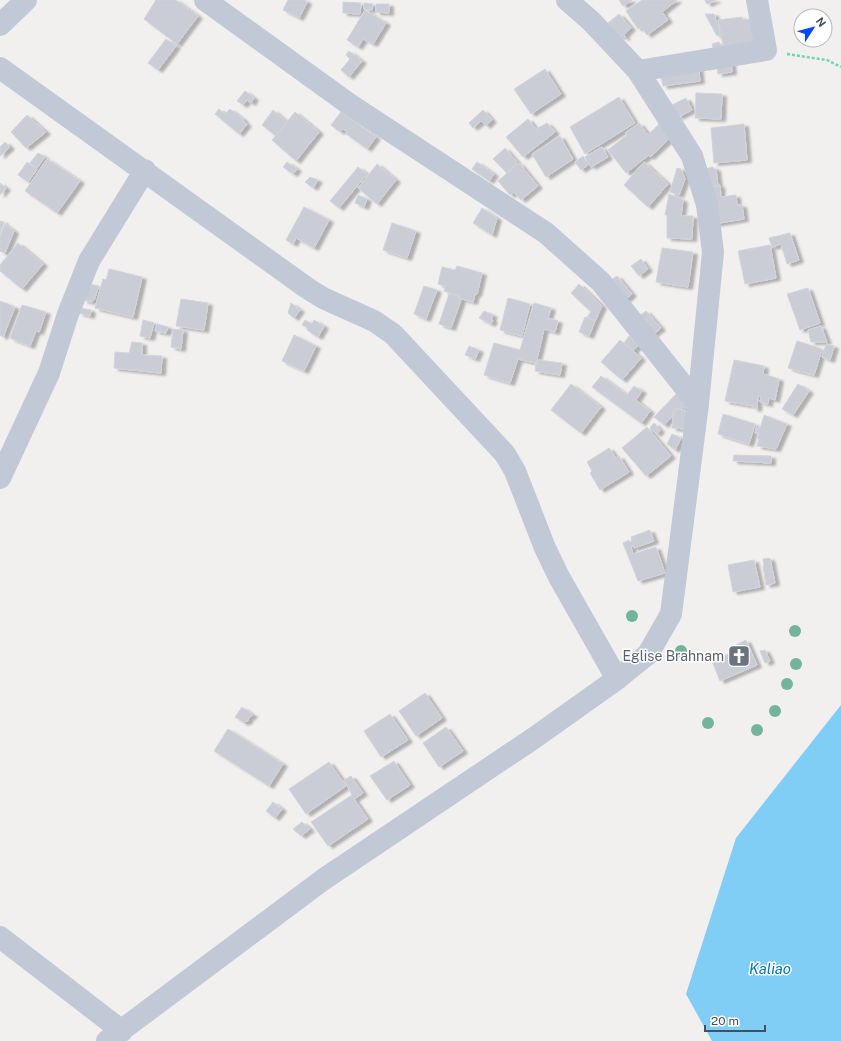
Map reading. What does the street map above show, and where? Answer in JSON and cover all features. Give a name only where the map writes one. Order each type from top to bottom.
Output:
[{"type":"street","points":[[0,25],[26,0]]},
{"type":"street","points":[[205,0],[349,104],[546,233],[601,282],[698,404]]},
{"type":"street","points":[[0,937],[115,1036],[324,879],[534,738],[617,679],[648,654],[671,614],[698,404],[713,252],[706,205],[692,156],[638,71],[591,21],[567,0]]},
{"type":"street","points":[[638,71],[766,50],[757,0]]},
{"type":"street","points":[[0,68],[323,298],[374,321],[393,334],[505,454],[515,471],[544,548],[617,679]]},
{"type":"street","points":[[0,478],[49,373],[68,314],[89,261],[144,170]]},
{"type":"path","points":[[766,50],[827,60],[841,67]]},
{"type":"water","name":"Kaliao","points":[[841,705],[841,1041],[712,1041],[686,994],[736,838]]},
{"type":"building","points":[[156,0],[176,0],[198,16],[177,44],[144,19]]},
{"type":"building","points":[[288,0],[305,0],[307,2],[299,18],[283,10]]},
{"type":"building","points":[[619,0],[632,0],[623,6]]},
{"type":"building","points":[[642,0],[677,0],[662,12],[668,20],[647,35],[641,27],[638,29],[626,11]]},
{"type":"building","points":[[705,0],[716,0],[707,4]]},
{"type":"building","points":[[343,2],[361,3],[360,14],[343,13]]},
{"type":"building","points":[[364,3],[373,4],[372,10],[364,9]]},
{"type":"building","points":[[376,4],[389,4],[389,13],[376,12]]},
{"type":"building","points":[[365,10],[386,23],[373,44],[363,39],[358,47],[347,40]]},
{"type":"building","points":[[619,14],[631,28],[624,35],[626,37],[625,38],[622,35],[620,37],[608,23]]},
{"type":"building","points":[[705,14],[714,14],[720,34],[717,36]]},
{"type":"building","points":[[742,17],[743,20],[756,18],[760,48],[725,54],[718,20]]},
{"type":"building","points":[[166,39],[176,46],[158,70],[148,63]]},
{"type":"building","points":[[719,42],[724,52],[715,54],[712,44]]},
{"type":"building","points":[[349,51],[362,61],[349,77],[341,70],[350,59],[346,55]]},
{"type":"building","points":[[731,62],[732,72],[718,74],[717,63]]},
{"type":"building","points":[[698,65],[700,81],[663,86],[660,70]]},
{"type":"building","points":[[545,69],[561,94],[531,114],[514,89]]},
{"type":"building","points":[[245,91],[254,98],[251,103],[247,100],[243,105],[237,101]]},
{"type":"building","points":[[696,93],[722,94],[721,119],[695,118]]},
{"type":"building","points":[[619,97],[635,123],[585,154],[570,127]]},
{"type":"building","points":[[686,98],[692,110],[678,117],[672,105]]},
{"type":"building","points":[[219,109],[225,114],[230,109],[244,120],[243,121],[247,124],[239,134],[215,114]]},
{"type":"building","points":[[273,110],[287,122],[276,136],[262,125]]},
{"type":"building","points":[[483,110],[492,120],[486,126],[481,121],[473,128],[469,123]]},
{"type":"building","points":[[295,112],[319,132],[296,161],[272,140]]},
{"type":"building","points":[[341,112],[376,137],[367,149],[345,133],[347,131],[343,129],[340,132],[331,125]]},
{"type":"building","points":[[27,115],[46,132],[26,148],[11,132]]},
{"type":"building","points":[[528,119],[536,129],[547,123],[555,132],[523,157],[506,137]]},
{"type":"building","points":[[639,123],[648,135],[659,124],[670,138],[650,157],[649,155],[626,173],[608,150],[627,135],[625,133]]},
{"type":"building","points":[[744,124],[747,160],[714,163],[711,128]]},
{"type":"building","points":[[560,136],[573,159],[546,177],[532,154]]},
{"type":"building","points":[[5,142],[10,147],[0,156],[0,147]]},
{"type":"building","points":[[602,147],[608,157],[591,167],[585,157]]},
{"type":"building","points":[[505,148],[517,162],[507,173],[493,159]]},
{"type":"building","points":[[38,153],[45,157],[37,168],[30,163]]},
{"type":"building","points":[[583,156],[588,165],[581,170],[575,162]]},
{"type":"building","points":[[47,159],[80,181],[57,213],[25,191]]},
{"type":"building","points":[[27,162],[37,169],[28,182],[18,175]]},
{"type":"building","points":[[287,162],[297,169],[293,174],[283,167]]},
{"type":"building","points":[[477,162],[494,174],[489,181],[472,169]]},
{"type":"building","points":[[644,162],[668,184],[648,207],[624,185]]},
{"type":"building","points":[[519,163],[538,186],[521,200],[514,192],[510,195],[498,181]]},
{"type":"building","points":[[377,164],[396,180],[377,204],[358,188]]},
{"type":"building","points":[[358,167],[367,174],[339,208],[330,201]]},
{"type":"building","points":[[713,167],[716,169],[718,186],[709,187],[705,169]]},
{"type":"building","points":[[677,168],[681,169],[685,179],[679,195],[670,192]]},
{"type":"building","points":[[310,177],[318,180],[313,188],[305,182]]},
{"type":"building","points":[[0,183],[6,188],[0,195]]},
{"type":"building","points":[[720,185],[721,197],[736,195],[737,205],[742,205],[744,219],[713,224],[708,187]]},
{"type":"building","points":[[669,194],[683,200],[681,216],[693,216],[692,239],[667,238],[667,215],[665,215]]},
{"type":"building","points":[[358,195],[367,199],[364,207],[355,203]]},
{"type":"building","points":[[304,207],[329,220],[314,248],[296,238],[293,244],[286,240]]},
{"type":"building","points":[[482,208],[497,218],[492,235],[473,223]]},
{"type":"building","points":[[0,221],[4,222],[0,234]]},
{"type":"building","points":[[392,223],[416,231],[407,258],[383,250]]},
{"type":"building","points":[[5,224],[14,231],[5,253],[0,251],[0,237]]},
{"type":"building","points":[[790,233],[799,260],[787,264],[781,244],[772,247],[769,238]]},
{"type":"building","points":[[18,243],[43,264],[22,289],[0,271],[0,265]]},
{"type":"building","points":[[770,245],[776,278],[745,284],[738,251]]},
{"type":"building","points":[[662,248],[693,252],[688,287],[656,282]]},
{"type":"building","points":[[641,259],[648,269],[639,276],[631,266]]},
{"type":"building","points":[[457,266],[482,273],[477,294],[475,294],[473,302],[459,298],[459,296],[444,291],[445,286],[438,284],[442,267],[455,270]]},
{"type":"building","points":[[109,269],[142,277],[133,317],[95,308],[103,279],[106,280]]},
{"type":"building","points":[[617,276],[632,294],[623,302],[608,282]]},
{"type":"building","points":[[89,284],[99,286],[92,302],[83,300]]},
{"type":"building","points":[[579,284],[602,306],[595,321],[587,317],[591,312],[571,293]]},
{"type":"building","points":[[424,286],[437,290],[426,319],[414,314]]},
{"type":"building","points":[[808,288],[820,323],[800,330],[787,294]]},
{"type":"building","points":[[449,294],[459,296],[461,300],[451,328],[439,324]]},
{"type":"building","points":[[508,298],[530,304],[522,336],[500,330]]},
{"type":"building","points":[[181,299],[208,303],[204,330],[176,326]]},
{"type":"building","points":[[0,301],[15,307],[3,337],[0,335]]},
{"type":"building","points":[[291,303],[300,310],[294,318],[288,313]]},
{"type":"building","points":[[534,303],[551,308],[548,318],[558,321],[555,332],[544,329],[536,363],[518,359],[510,383],[484,375],[494,343],[520,350]]},
{"type":"building","points":[[22,305],[46,312],[39,332],[36,331],[30,346],[10,338]]},
{"type":"building","points":[[80,308],[91,310],[90,316],[79,313]]},
{"type":"building","points":[[484,311],[493,315],[491,324],[479,318]]},
{"type":"building","points":[[646,311],[661,328],[651,336],[637,318]]},
{"type":"building","points":[[585,317],[595,321],[589,336],[579,332]]},
{"type":"building","points":[[143,320],[154,323],[150,338],[140,336]]},
{"type":"building","points":[[305,320],[312,324],[314,320],[324,326],[318,337],[302,325]]},
{"type":"building","points":[[157,324],[168,327],[166,333],[155,331]]},
{"type":"building","points":[[821,326],[827,342],[811,342],[808,330]]},
{"type":"building","points":[[173,329],[183,330],[181,349],[171,347]]},
{"type":"building","points":[[294,335],[316,346],[304,371],[282,361]]},
{"type":"building","points":[[629,336],[638,346],[633,351],[624,343]]},
{"type":"building","points":[[620,340],[641,358],[622,380],[601,362]]},
{"type":"building","points":[[797,341],[822,349],[814,375],[788,368]]},
{"type":"building","points":[[132,342],[142,343],[142,355],[162,356],[161,373],[114,368],[115,352],[129,353]]},
{"type":"building","points":[[826,344],[834,346],[830,360],[822,357]]},
{"type":"building","points":[[469,346],[479,350],[475,359],[465,355]]},
{"type":"building","points":[[538,360],[562,363],[560,375],[535,371]]},
{"type":"building","points":[[734,360],[764,366],[763,374],[779,379],[775,400],[769,398],[768,404],[760,402],[761,397],[758,396],[757,409],[753,408],[754,406],[725,401]]},
{"type":"building","points":[[601,376],[627,395],[634,386],[642,391],[636,400],[650,411],[641,423],[592,387]]},
{"type":"building","points":[[571,384],[601,407],[581,433],[551,410]]},
{"type":"building","points":[[798,384],[809,391],[793,415],[782,409]]},
{"type":"building","points":[[679,391],[688,405],[685,409],[683,407],[681,410],[678,408],[676,410],[674,409],[671,418],[664,425],[654,417]]},
{"type":"building","points":[[674,409],[689,411],[687,429],[672,428]]},
{"type":"building","points":[[723,414],[755,424],[749,444],[718,434]]},
{"type":"building","points":[[764,415],[787,424],[776,449],[757,446],[759,439],[757,438],[759,433],[755,433],[757,425],[760,429]]},
{"type":"building","points":[[654,423],[660,430],[657,434],[650,428]]},
{"type":"building","points":[[647,427],[671,456],[646,476],[622,448]]},
{"type":"building","points":[[672,434],[681,438],[675,450],[667,444]]},
{"type":"building","points":[[609,448],[616,458],[619,456],[629,472],[600,490],[590,473],[592,471],[587,462]]},
{"type":"building","points":[[734,455],[771,456],[771,463],[733,461]]},
{"type":"building","points":[[650,530],[654,541],[634,548],[634,546],[631,547],[633,554],[656,547],[665,573],[638,581],[623,543],[629,540],[629,542],[632,541],[631,537]]},
{"type":"building","points":[[770,558],[775,583],[766,585],[763,559]]},
{"type":"building","points":[[754,560],[760,587],[733,592],[728,565]]},
{"type":"building","name":"Eglise Brahnam","points":[[746,640],[757,665],[720,681],[712,661],[738,650],[736,645]]},
{"type":"building","points":[[765,650],[770,661],[765,663],[760,651]]},
{"type":"building","points":[[425,693],[442,718],[416,736],[399,711]]},
{"type":"building","points":[[242,707],[253,715],[251,717],[250,716],[247,722],[246,721],[244,723],[235,717]]},
{"type":"building","points":[[390,714],[408,740],[381,757],[364,731]]},
{"type":"building","points":[[446,727],[463,751],[439,767],[423,743]]},
{"type":"building","points":[[228,729],[283,764],[269,786],[214,751]]},
{"type":"building","points":[[394,761],[410,785],[387,800],[370,776]]},
{"type":"building","points":[[329,762],[346,786],[306,814],[289,789]]},
{"type":"building","points":[[351,776],[363,793],[354,799],[368,819],[328,846],[311,822],[352,795],[344,780]]},
{"type":"building","points":[[273,802],[282,809],[275,818],[266,811]]},
{"type":"building","points":[[302,822],[310,829],[301,836],[293,829]]},
{"type":"place","name":"Eglise Brahnam","points":[[739,656]]}]
